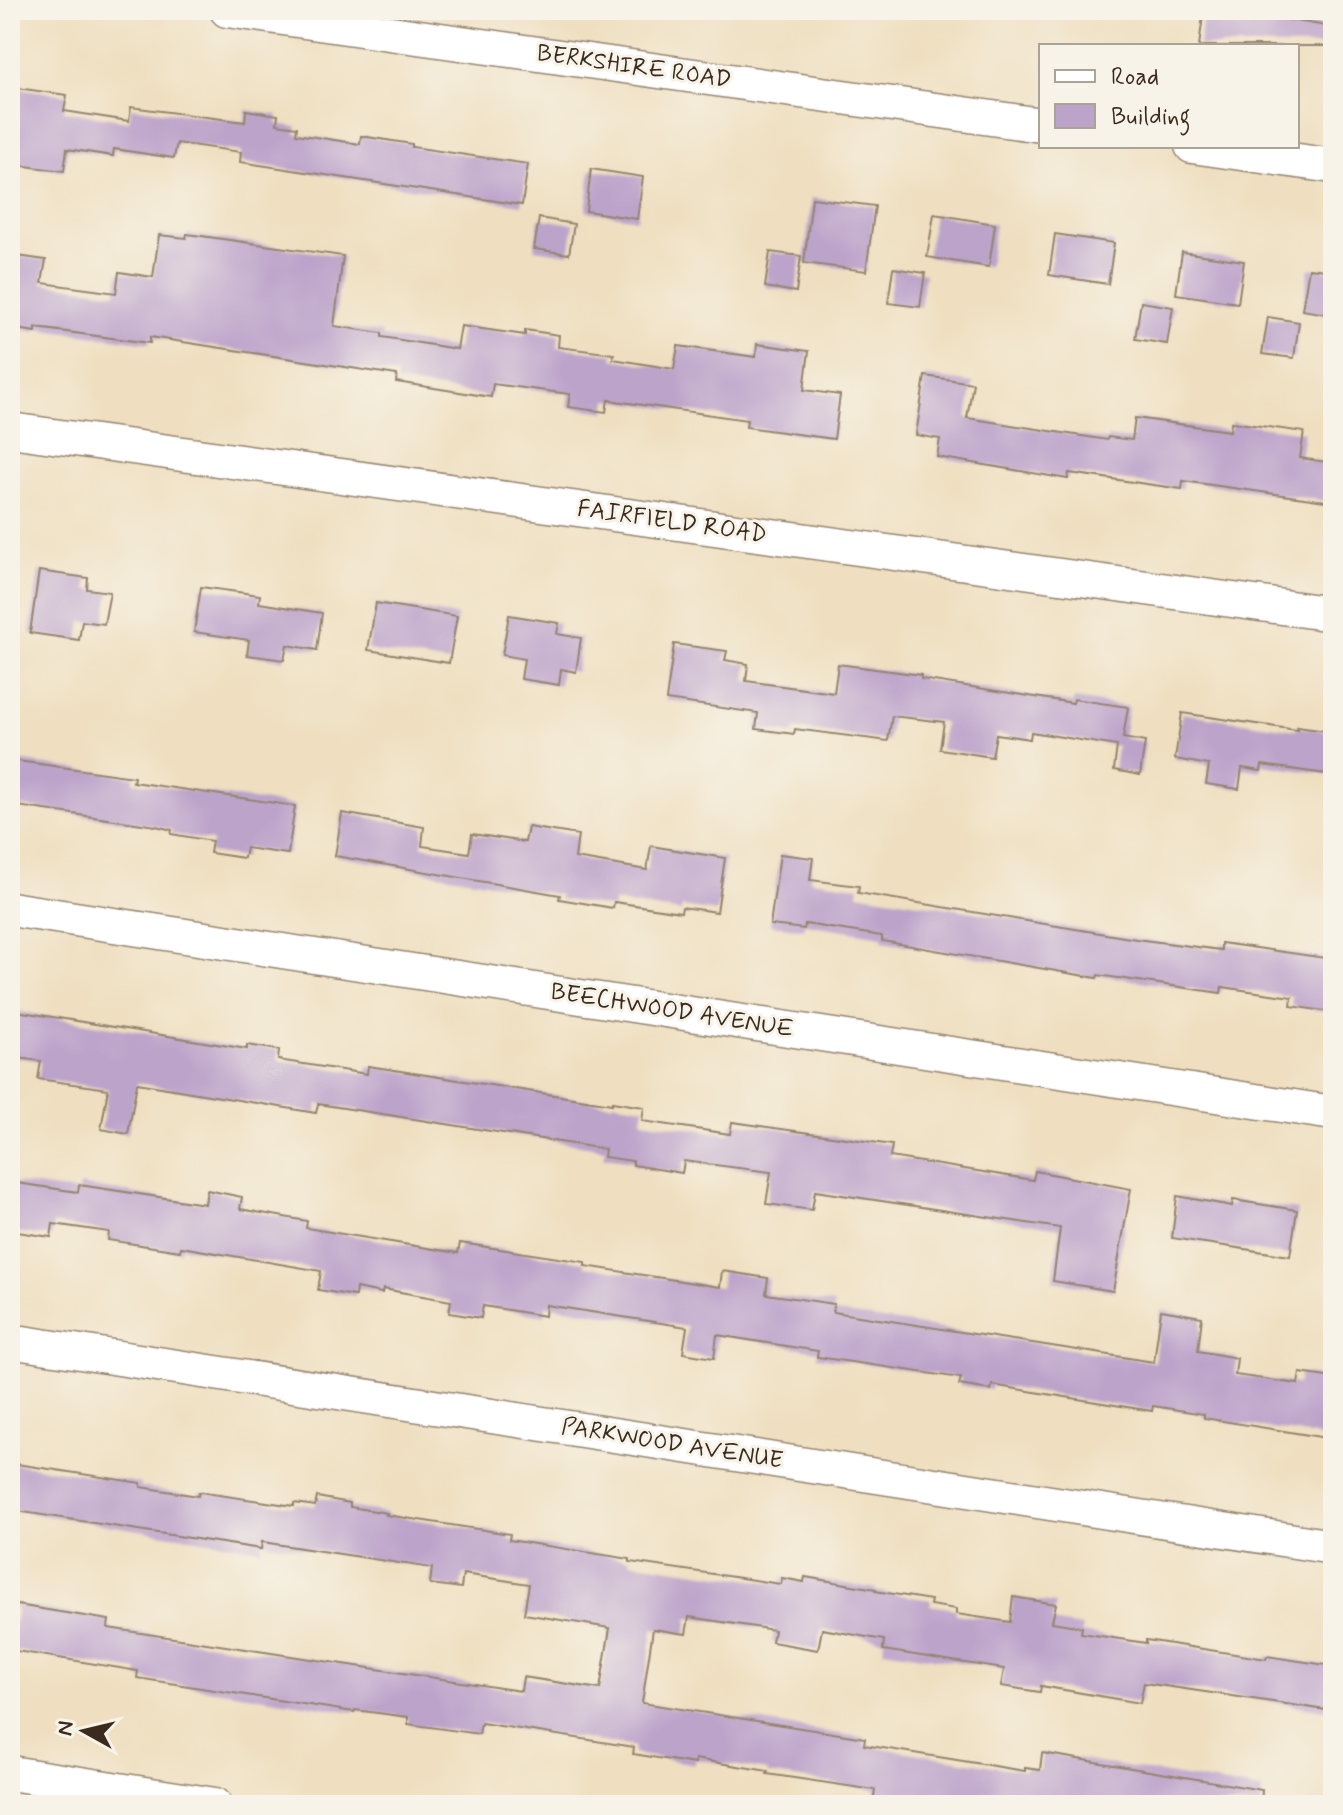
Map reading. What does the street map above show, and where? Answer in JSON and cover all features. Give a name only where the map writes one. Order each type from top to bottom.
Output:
[{"type":"street","name":"BERKSHIRE ROAD","points":[[227,10],[1039,125]]},
{"type":"street","points":[[1206,148],[1333,166]]},
{"type":"street","name":"FAIRFIELD ROAD","points":[[10,430],[1333,614]]},
{"type":"street","name":"BEECHWOOD AVENUE","points":[[10,909],[1333,1113]]},
{"type":"street","name":"PARKWOOD AVENUE","points":[[10,1341],[1333,1547]]},
{"type":"street","points":[[10,1773],[215,1805]]},
{"type":"building","points":[[1241,12],[1333,27],[1333,46],[1199,44],[1203,15],[1239,21]]},
{"type":"building","points":[[10,87],[67,95],[64,111],[129,121],[131,107],[245,122],[246,110],[278,115],[277,124],[297,127],[296,134],[360,144],[361,136],[412,144],[412,147],[528,164],[522,205],[240,162],[241,152],[177,143],[174,158],[114,149],[113,156],[67,149],[64,171],[10,164]]},
{"type":"building","points":[[591,169],[643,177],[637,219],[586,211]]},
{"type":"building","points":[[812,198],[875,206],[866,271],[804,263]]},
{"type":"building","points":[[934,214],[995,224],[989,267],[927,257]]},
{"type":"building","points":[[539,218],[574,224],[569,254],[534,249]]},
{"type":"building","points":[[187,234],[343,256],[334,326],[382,333],[382,337],[457,349],[461,326],[525,335],[525,330],[559,335],[558,347],[614,354],[613,359],[674,369],[678,346],[756,357],[757,344],[809,351],[804,390],[840,395],[834,439],[746,427],[747,420],[608,400],[606,412],[568,407],[570,394],[493,384],[491,397],[396,382],[397,375],[150,337],[150,343],[36,328],[36,332],[10,328],[10,255],[46,260],[42,283],[116,293],[119,272],[153,277],[159,235],[186,238]]},
{"type":"building","points":[[1055,234],[1114,243],[1108,284],[1049,275]]},
{"type":"building","points":[[770,252],[801,256],[796,292],[765,287]]},
{"type":"building","points":[[1182,252],[1244,261],[1238,303],[1176,294]]},
{"type":"building","points":[[893,268],[925,273],[920,307],[888,303]]},
{"type":"building","points":[[1309,268],[1333,271],[1333,315],[1302,310]]},
{"type":"building","points":[[1141,302],[1173,307],[1167,344],[1135,339]]},
{"type":"building","points":[[1268,317],[1299,322],[1294,358],[1262,354]]},
{"type":"building","points":[[925,376],[973,383],[967,418],[1107,440],[1108,437],[1132,440],[1135,418],[1230,431],[1231,422],[1304,432],[1300,458],[1333,463],[1333,502],[1183,481],[1182,489],[1069,473],[1068,479],[937,457],[940,439],[916,435]]},
{"type":"building","points":[[39,571],[88,578],[87,589],[110,592],[104,624],[82,621],[79,640],[30,633]]},
{"type":"building","points":[[201,587],[260,595],[259,603],[322,613],[317,650],[287,645],[284,660],[247,655],[249,640],[194,632]]},
{"type":"building","points":[[376,603],[457,616],[449,663],[368,650]]},
{"type":"building","points":[[509,615],[559,623],[557,634],[581,638],[576,672],[561,669],[559,685],[521,679],[524,659],[502,655]]},
{"type":"building","points":[[674,644],[727,651],[725,660],[748,664],[746,681],[834,693],[838,664],[921,675],[921,679],[1073,703],[1074,699],[1128,707],[1123,738],[1145,742],[1140,775],[1114,770],[1117,746],[1031,732],[1030,739],[996,734],[992,757],[940,749],[944,722],[892,716],[888,741],[795,729],[794,734],[756,729],[758,713],[666,700]]},
{"type":"building","points":[[1182,713],[1297,730],[1297,727],[1333,732],[1333,775],[1262,765],[1261,771],[1242,768],[1239,789],[1206,784],[1209,765],[1175,759]]},
{"type":"building","points":[[10,760],[134,777],[133,782],[295,806],[288,854],[246,848],[244,858],[210,853],[212,841],[171,834],[172,830],[156,826],[10,805]]},
{"type":"building","points":[[342,813],[424,827],[422,846],[469,853],[472,834],[525,842],[528,827],[578,835],[575,858],[647,870],[651,846],[725,858],[717,912],[682,907],[681,912],[614,902],[613,908],[559,899],[560,895],[335,856]]},
{"type":"building","points":[[780,854],[813,858],[810,880],[859,886],[858,893],[1136,939],[1221,950],[1221,943],[1333,959],[1331,1012],[1291,1006],[1292,997],[1222,987],[1221,993],[1098,975],[1097,978],[882,941],[882,936],[805,924],[804,929],[770,925]]},
{"type":"building","points":[[10,1010],[247,1049],[247,1045],[279,1050],[278,1060],[367,1074],[368,1066],[644,1107],[642,1121],[730,1134],[732,1122],[892,1145],[890,1157],[1033,1180],[1035,1171],[1131,1189],[1113,1291],[1053,1281],[1060,1228],[815,1191],[812,1210],[766,1204],[771,1172],[684,1161],[682,1173],[604,1157],[605,1149],[318,1104],[316,1113],[137,1083],[128,1134],[101,1129],[108,1089],[38,1079],[41,1061],[10,1057]]},
{"type":"building","points":[[10,1182],[78,1192],[79,1185],[205,1204],[207,1190],[242,1197],[240,1209],[307,1221],[306,1228],[458,1253],[460,1243],[720,1287],[722,1271],[768,1278],[766,1294],[834,1304],[833,1312],[1154,1362],[1161,1310],[1202,1317],[1198,1351],[1237,1358],[1235,1375],[1298,1384],[1300,1373],[1333,1378],[1333,1439],[1204,1418],[1204,1414],[1153,1406],[1152,1411],[992,1385],[991,1390],[959,1385],[961,1378],[817,1357],[818,1351],[717,1335],[714,1358],[683,1353],[687,1327],[546,1305],[545,1316],[483,1306],[481,1318],[449,1313],[451,1301],[383,1289],[382,1293],[356,1288],[355,1296],[318,1290],[321,1271],[181,1247],[180,1251],[108,1240],[109,1232],[53,1224],[51,1237],[10,1231]]},
{"type":"building","points":[[1177,1196],[1232,1206],[1233,1200],[1297,1210],[1290,1256],[1172,1238]]},
{"type":"building","points":[[10,1463],[141,1483],[141,1487],[198,1496],[199,1492],[294,1506],[294,1503],[315,1506],[317,1497],[350,1503],[350,1507],[386,1515],[510,1534],[509,1540],[630,1559],[630,1562],[781,1584],[782,1578],[804,1582],[805,1577],[876,1589],[931,1600],[930,1605],[956,1609],[956,1614],[1010,1622],[1013,1597],[1056,1604],[1052,1622],[1082,1627],[1081,1633],[1333,1666],[1333,1711],[1144,1683],[1140,1703],[1041,1686],[1040,1692],[1001,1686],[1004,1669],[883,1650],[884,1640],[822,1629],[818,1650],[772,1642],[774,1630],[689,1617],[686,1634],[653,1629],[642,1703],[865,1738],[864,1745],[1025,1771],[1025,1768],[1040,1770],[1042,1753],[1262,1790],[1261,1805],[887,1805],[873,1803],[875,1790],[767,1774],[768,1771],[695,1759],[695,1764],[633,1754],[634,1747],[481,1723],[479,1734],[408,1724],[408,1717],[354,1712],[137,1678],[138,1671],[10,1650],[17,1605],[109,1620],[108,1628],[521,1691],[523,1677],[600,1689],[610,1628],[524,1614],[529,1584],[463,1574],[461,1588],[430,1584],[432,1568],[262,1542],[261,1549],[10,1510]]}]
